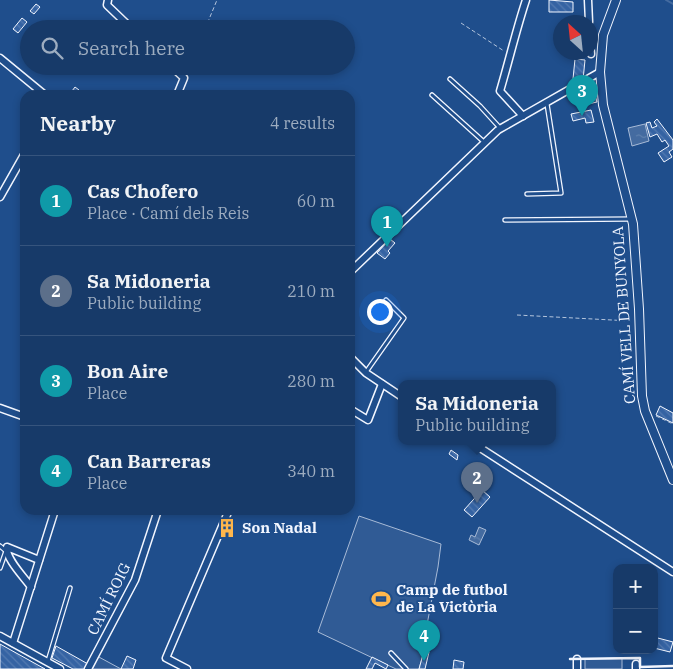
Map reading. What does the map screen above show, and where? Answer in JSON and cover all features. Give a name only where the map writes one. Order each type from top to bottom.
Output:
[{"type":"street","points":[[108,0],[107,5],[123,20]]},
{"type":"street","points":[[523,116],[500,91],[526,0]]},
{"type":"street","points":[[588,0],[589,15]]},
{"type":"street","name":"CAMÍ VELL DE BUNYOLA","points":[[616,0],[603,35],[600,72],[603,104],[632,219],[640,322],[642,396],[645,411],[673,480]]},
{"type":"street","points":[[0,58],[20,75]]},
{"type":"street","points":[[355,267],[500,129],[547,104],[600,72]]},
{"type":"street","points":[[20,75],[38,90]]},
{"type":"street","points":[[179,90],[184,78],[181,75]]},
{"type":"street","points":[[0,197],[20,162]]},
{"type":"street","points":[[355,362],[366,373],[398,394]]},
{"type":"street","points":[[355,413],[368,420],[382,384]]},
{"type":"street","points":[[0,408],[20,415]]},
{"type":"street","points":[[476,445],[673,572]]},
{"type":"street","points":[[13,643],[53,515]]},
{"type":"street","name":"CAMÍ ROIG","points":[[88,669],[135,580],[156,515]]},
{"type":"street","points":[[186,669],[166,658],[227,515]]},
{"type":"street","points":[[31,587],[6,551],[7,547],[39,560]]},
{"type":"street","points":[[0,636],[60,669]]},
{"type":"street","points":[[577,659],[577,669]]},
{"type":"lane","points":[[450,79],[480,106],[500,129]]},
{"type":"lane","points":[[432,95],[484,143]]},
{"type":"lane","points":[[527,194],[561,193],[547,104]]},
{"type":"lane","points":[[504,220],[632,219]]},
{"type":"lane","points":[[366,373],[404,318],[386,300]]},
{"type":"lane","points":[[0,546],[6,551],[0,568]]},
{"type":"lane","points":[[48,662],[70,588]]},
{"type":"lane","points":[[391,653],[406,669]]},
{"type":"path","points":[[209,20],[217,0]]},
{"type":"path","points":[[462,22],[511,56]]},
{"type":"path","points":[[517,315],[640,322]]},
{"type":"path","points":[[645,411],[673,424]]},
{"type":"shaded area","name":"Camp de futbol de La Victòria","points":[[359,516],[441,544],[422,651],[424,651],[419,669],[396,669],[318,632]]},
{"type":"shaded area","points":[[97,656],[121,669],[91,669]]},
{"type":"shaded area","points":[[622,658],[622,669],[585,669],[585,659]]},
{"type":"water","points":[[645,124],[649,141],[632,146],[628,128]]},
{"type":"water","points":[[479,527],[486,530],[479,545],[469,540],[471,535],[475,537]]},
{"type":"building","points":[[549,0],[573,2],[573,12],[549,12]]},
{"type":"building","points":[[36,4],[40,7],[34,14],[30,11]]},
{"type":"building","points":[[20,20],[20,31],[18,33],[13,29]]},
{"type":"building","points":[[575,60],[585,60],[583,80],[573,79]]},
{"type":"building","points":[[594,91],[597,102],[588,104],[585,93]]},
{"type":"building","points":[[591,110],[594,122],[586,123],[585,118],[573,121],[571,114]]},
{"type":"building","points":[[657,119],[673,140],[673,149],[669,152],[672,157],[664,162],[658,153],[669,146],[665,140],[662,142],[657,134],[650,137],[646,123],[650,122],[652,128],[657,126],[654,122]]},
{"type":"building","points":[[390,239],[395,243],[388,251],[390,253],[385,259],[377,253]]},
{"type":"building","points":[[660,406],[673,413],[673,423],[656,415]]},
{"type":"building","points":[[451,450],[458,455],[457,460],[449,454]]},
{"type":"building","points":[[482,490],[490,497],[472,517],[464,510]]},
{"type":"building","name":"Son Nadal","points":[[227,518],[232,520],[226,537],[221,535]]},
{"type":"building","points":[[658,638],[673,642],[670,652],[658,649]]},
{"type":"building","points":[[0,644],[45,669],[0,669]]},
{"type":"building","points":[[56,646],[88,664],[85,669],[73,669],[52,658]]},
{"type":"building","points":[[424,651],[429,652],[425,669],[419,669]]},
{"type":"building","points":[[127,656],[136,660],[133,669],[121,669]]},
{"type":"building","points":[[372,657],[388,665],[386,669],[375,663],[372,669],[366,669]]},
{"type":"building","points":[[454,660],[464,662],[463,669],[453,669]]},
{"type":"waterway","points":[[666,0],[673,4]]},
{"type":"wall","points":[[570,659],[640,658],[640,667],[673,666]]},
{"type":"place","name":"Bon Aire","points":[[582,116]]},
{"type":"place","name":"Cas Chofero","points":[[387,247]]},
{"type":"place","name":"Sa Midoneria","points":[[477,503]]},
{"type":"place","name":"Son Nadal","points":[[227,528]]},
{"type":"place","name":"Camp de futbol de La Victòria","points":[[381,599]]},
{"type":"place","name":"Can Barreras","points":[[424,661]]}]
